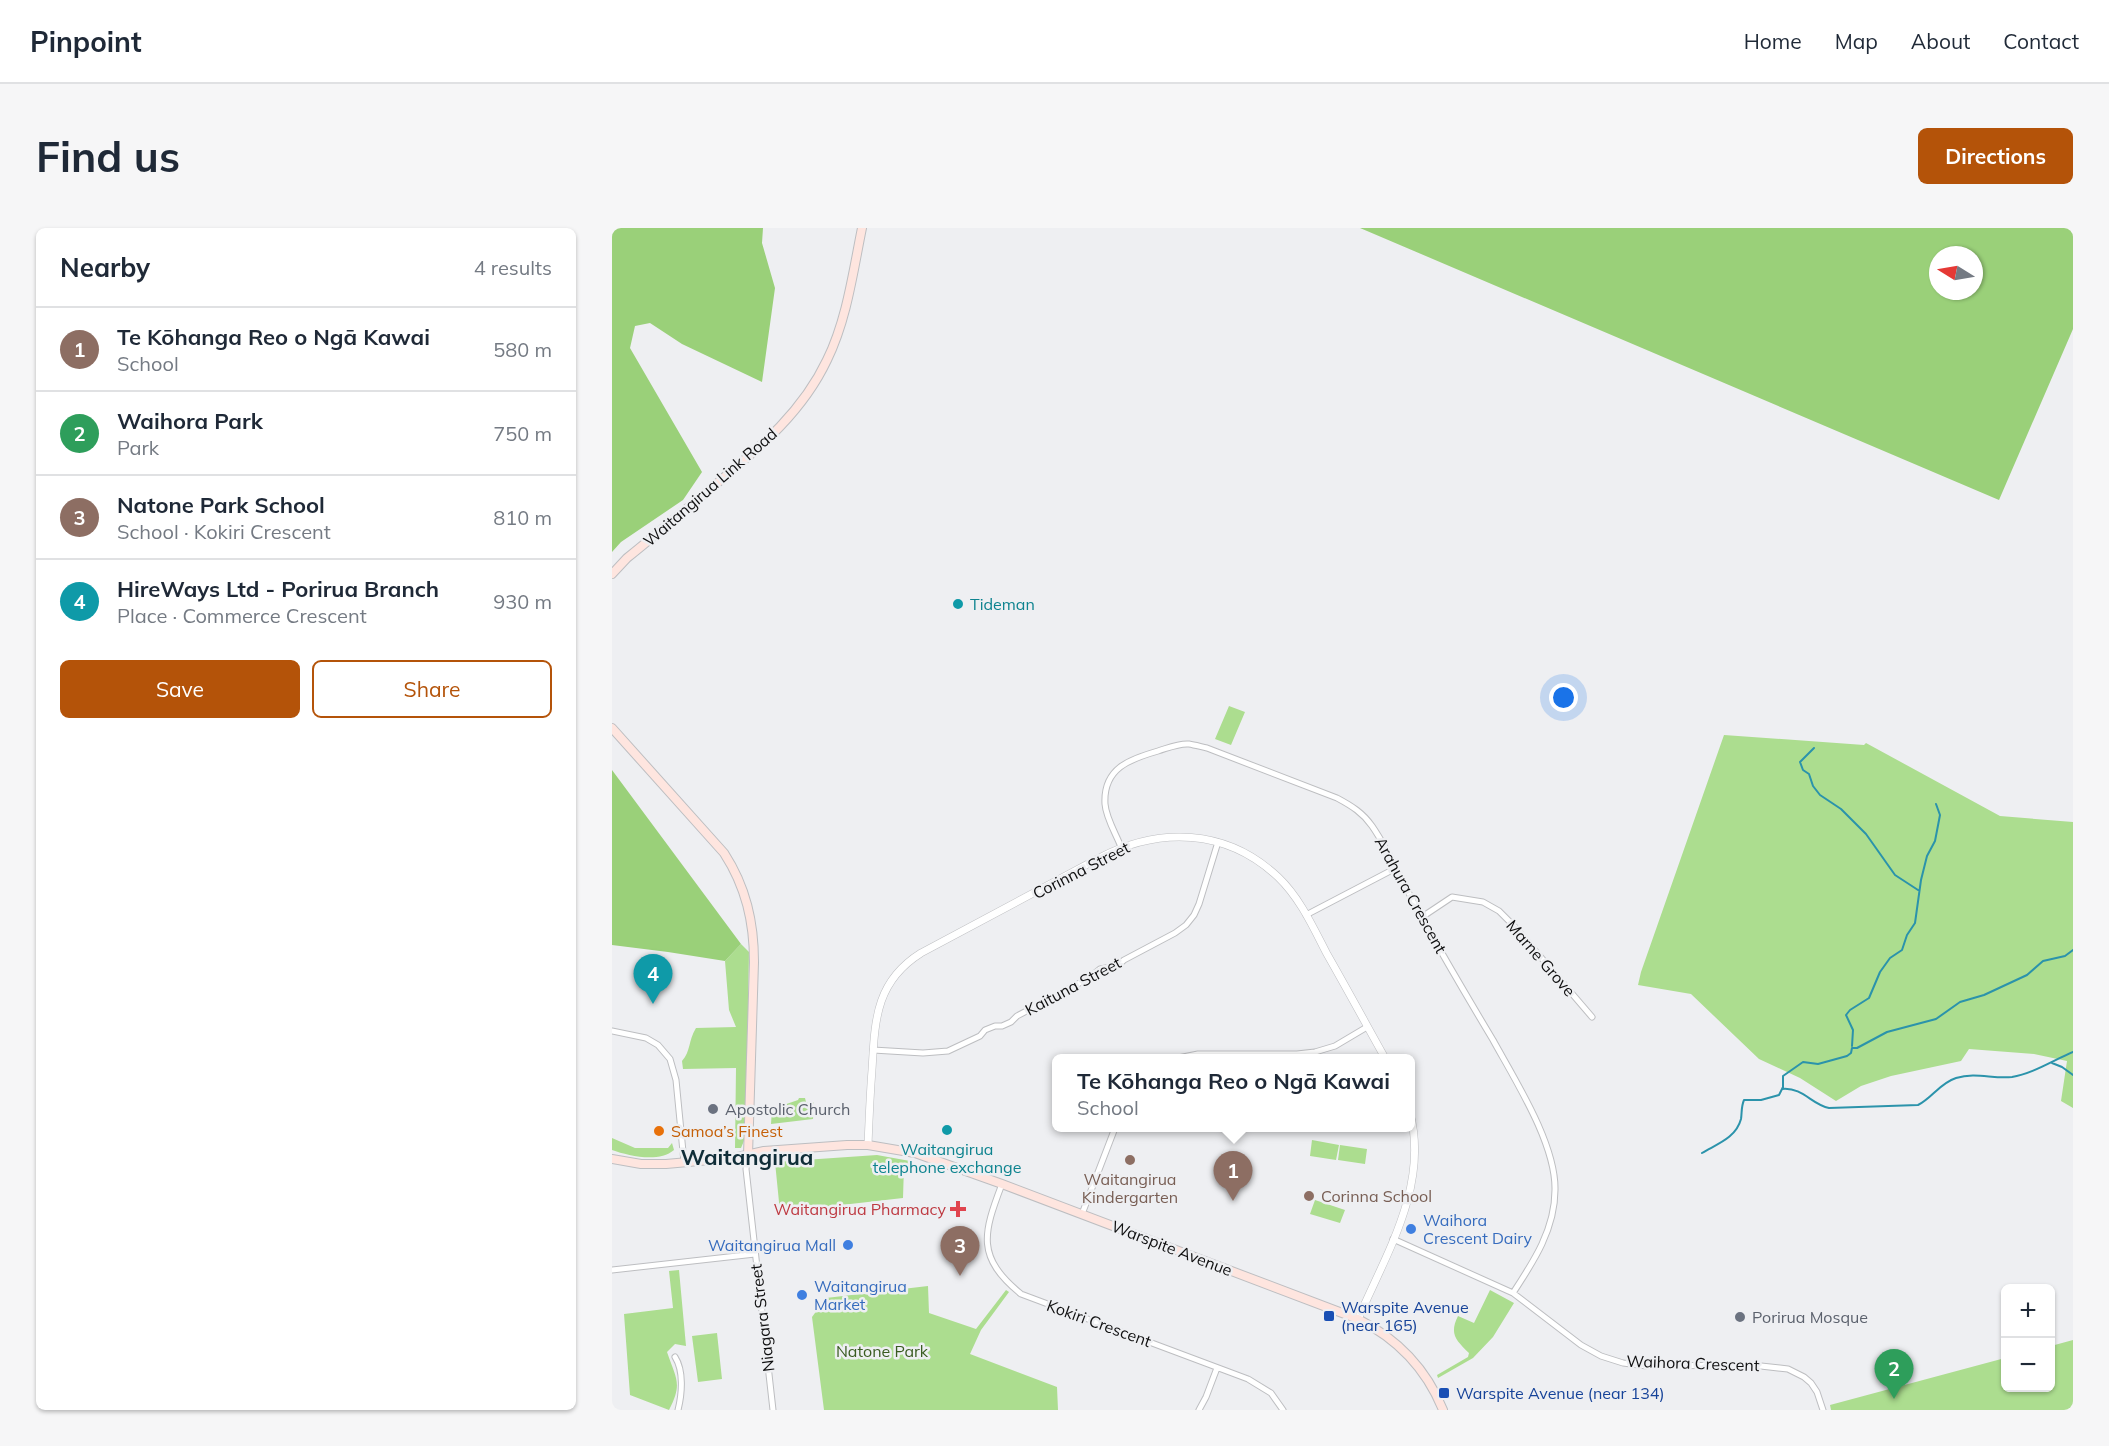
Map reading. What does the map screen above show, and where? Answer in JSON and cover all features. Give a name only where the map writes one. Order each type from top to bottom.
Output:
[{"type":"main road","name":"Waitangirua Link Road","points":[[612,574],[627,558],[757,450],[782,426],[805,398],[835,342],[846,304],[862,228]]},
{"type":"main road","points":[[612,728],[714,840],[731,863],[746,896],[752,922],[754,962],[748,1155]]},
{"type":"main road","name":"Warspite Avenue","points":[[612,1159],[640,1164],[684,1162],[733,1158],[764,1151],[868,1144],[915,1153],[1358,1319],[1390,1338],[1414,1360],[1429,1381],[1443,1410]]},
{"type":"street","name":"Arahura Crescent","points":[[1121,847],[1105,806],[1106,792],[1112,777],[1121,764],[1136,757],[1188,744],[1208,748],[1337,798],[1355,807],[1372,825],[1510,1071],[1538,1126],[1549,1155],[1556,1189],[1551,1222],[1538,1255],[1513,1293]]},
{"type":"street","name":"Corinna Street","points":[[868,1144],[875,1020],[882,997],[893,978],[909,961],[1121,847],[1150,838],[1174,836],[1218,842],[1245,854],[1265,867],[1289,890],[1306,915],[1382,1054]]},
{"type":"street","name":"Kaituna Street","points":[[873,1050],[937,1053],[957,1048],[980,1036],[986,1030],[1011,1022],[1017,1016],[1089,978],[1101,969],[1116,966],[1175,933],[1194,915],[1218,842]]},
{"type":"street","points":[[1306,915],[1396,868]]},
{"type":"street","name":"Marne Grove","points":[[1422,917],[1452,897],[1483,902],[1499,911],[1592,1017]]},
{"type":"street","points":[[1198,1054],[1315,1052],[1335,1046],[1367,1027]]},
{"type":"street","points":[[612,1031],[646,1038],[658,1045],[670,1059],[676,1080],[684,1162]]},
{"type":"street","points":[[1082,1214],[1113,1132]]},
{"type":"street","points":[[1358,1319],[1408,1202],[1416,1147],[1413,1132]]},
{"type":"street","name":"Niagara Street","points":[[748,1155],[746,1169],[773,1410]]},
{"type":"street","name":"Kokiri Crescent","points":[[1002,1184],[989,1219],[987,1234],[990,1256],[1004,1280],[1021,1294],[1260,1385],[1270,1393],[1283,1410]]},
{"type":"street","name":"Waihora Crescent","points":[[1393,1239],[1513,1293],[1581,1345],[1601,1356],[1623,1363],[1647,1366],[1752,1365],[1788,1369],[1811,1383],[1817,1392],[1823,1410]]},
{"type":"street","points":[[612,1270],[755,1254]]},
{"type":"street","points":[[675,1357],[680,1373],[681,1393],[678,1410]]},
{"type":"street","points":[[1199,1410],[1217,1368]]},
{"type":"green space","points":[[612,228],[763,228],[762,243],[775,288],[762,382],[682,344],[650,323],[635,326],[630,348],[702,472],[683,500],[621,542],[612,552]]},
{"type":"green space","points":[[1360,228],[2073,228],[2073,329],[1999,500]]},
{"type":"green space","points":[[1229,706],[1245,712],[1231,745],[1215,739]]},
{"type":"green space","points":[[1724,735],[1864,745],[1866,743],[2000,816],[2073,822],[2073,1108],[2061,1101],[2067,1061],[2034,1054],[1969,1049],[1961,1061],[1891,1076],[1861,1086],[1836,1101],[1800,1078],[1759,1059],[1691,994],[1638,985]]},
{"type":"green space","points":[[612,770],[741,944],[725,961],[612,945]]},
{"type":"green space","points":[[741,944],[749,952],[746,1136],[741,1148],[735,1148],[736,1068],[683,1069],[682,1061],[696,1028],[736,1027],[729,1010],[725,961]]},
{"type":"green space","points":[[799,1098],[805,1098],[806,1102],[814,1102],[813,1119],[771,1124],[772,1109]]},
{"type":"green space","points":[[612,1138],[635,1148],[668,1148],[672,1143],[674,1150],[660,1156],[635,1156],[612,1150]]},
{"type":"green space","points":[[1312,1140],[1339,1145],[1336,1160],[1310,1156]]},
{"type":"green space","points":[[1340,1145],[1367,1149],[1365,1164],[1338,1160]]},
{"type":"green space","points":[[877,1155],[910,1161],[909,1165],[904,1166],[903,1198],[780,1212],[775,1162]]},
{"type":"green space","points":[[1315,1200],[1345,1210],[1340,1223],[1310,1214]]},
{"type":"green space","points":[[679,1270],[686,1346],[675,1344],[667,1352],[677,1381],[676,1393],[669,1410],[630,1395],[624,1314],[673,1308],[669,1271]]},
{"type":"green space","name":"Natone Park","points":[[928,1286],[929,1313],[976,1329],[1006,1290],[1009,1292],[981,1330],[970,1354],[1057,1387],[1058,1410],[824,1410],[812,1317],[826,1298]]},
{"type":"green space","points":[[1490,1290],[1514,1303],[1493,1337],[1473,1358],[1438,1378],[1437,1375],[1468,1357],[1469,1353],[1455,1336],[1455,1322],[1458,1316],[1474,1323]]},
{"type":"green space","points":[[717,1333],[722,1379],[698,1382],[692,1336]]},
{"type":"green space","points":[[2073,1340],[2073,1410],[1831,1410],[1830,1405],[2001,1359],[2001,1392],[2055,1392],[2055,1345]]},
{"type":"waterway","points":[[1814,748],[1800,762],[1803,770],[1809,774],[1813,786],[1820,795],[1841,809],[1866,834],[1895,875],[1918,890]]},
{"type":"waterway","points":[[1852,1046],[1853,1030],[1846,1015],[1869,998],[1880,972],[1890,958],[1902,950],[1907,935],[1915,923],[1921,880],[1927,856],[1935,841],[1940,815],[1936,804]]},
{"type":"waterway","points":[[1702,1153],[1725,1140],[1739,1126],[1744,1100],[1761,1100],[1779,1095],[1783,1087],[1783,1076],[1803,1062],[1818,1064],[1847,1056],[1851,1053],[1852,1048],[1857,1048],[1887,1032],[1936,1019],[1960,1002],[1984,995],[2027,975],[2043,961],[2065,956],[2073,950]]},
{"type":"waterway","points":[[1782,1089],[1802,1093],[1829,1108],[1918,1105],[1950,1080],[1963,1076],[2012,1077],[2035,1070],[2073,1052]]},
{"type":"waterway","points":[[2052,1063],[2073,1075]]},
{"type":"place","name":"Tideman","points":[[958,604]]},
{"type":"place","name":"HireWays Ltd - Porirua Branch","points":[[653,1004]]},
{"type":"place","name":"Apostolic Church","points":[[713,1109]]},
{"type":"place","name":"Waitangirua telephone exchange","points":[[947,1130]]},
{"type":"place","name":"Samoa’s Finest","points":[[659,1131]]},
{"type":"place","name":"Waitangirua Kindergarten","points":[[1130,1160]]},
{"type":"place","name":"Corinna School","points":[[1309,1196]]},
{"type":"place","name":"Te Kōhanga Reo o Ngā Kawai","points":[[1233,1201]]},
{"type":"place","name":"Waitangirua Pharmacy","points":[[958,1209]]},
{"type":"place","name":"Waihora Crescent Dairy","points":[[1411,1229]]},
{"type":"place","name":"Waitangirua Mall","points":[[848,1245]]},
{"type":"place","name":"Natone Park School","points":[[960,1276]]},
{"type":"place","name":"Waitangirua Market","points":[[802,1295]]},
{"type":"place","name":"Warspite Avenue (near 165)","points":[[1329,1316]]},
{"type":"place","name":"Porirua Mosque","points":[[1740,1317]]},
{"type":"place","name":"Warspite Avenue (near 134)","points":[[1444,1393]]},
{"type":"place","name":"Waihora Park","points":[[1894,1399]]},
{"type":"district","name":"Waitangirua","points":[[747,1157]]}]
